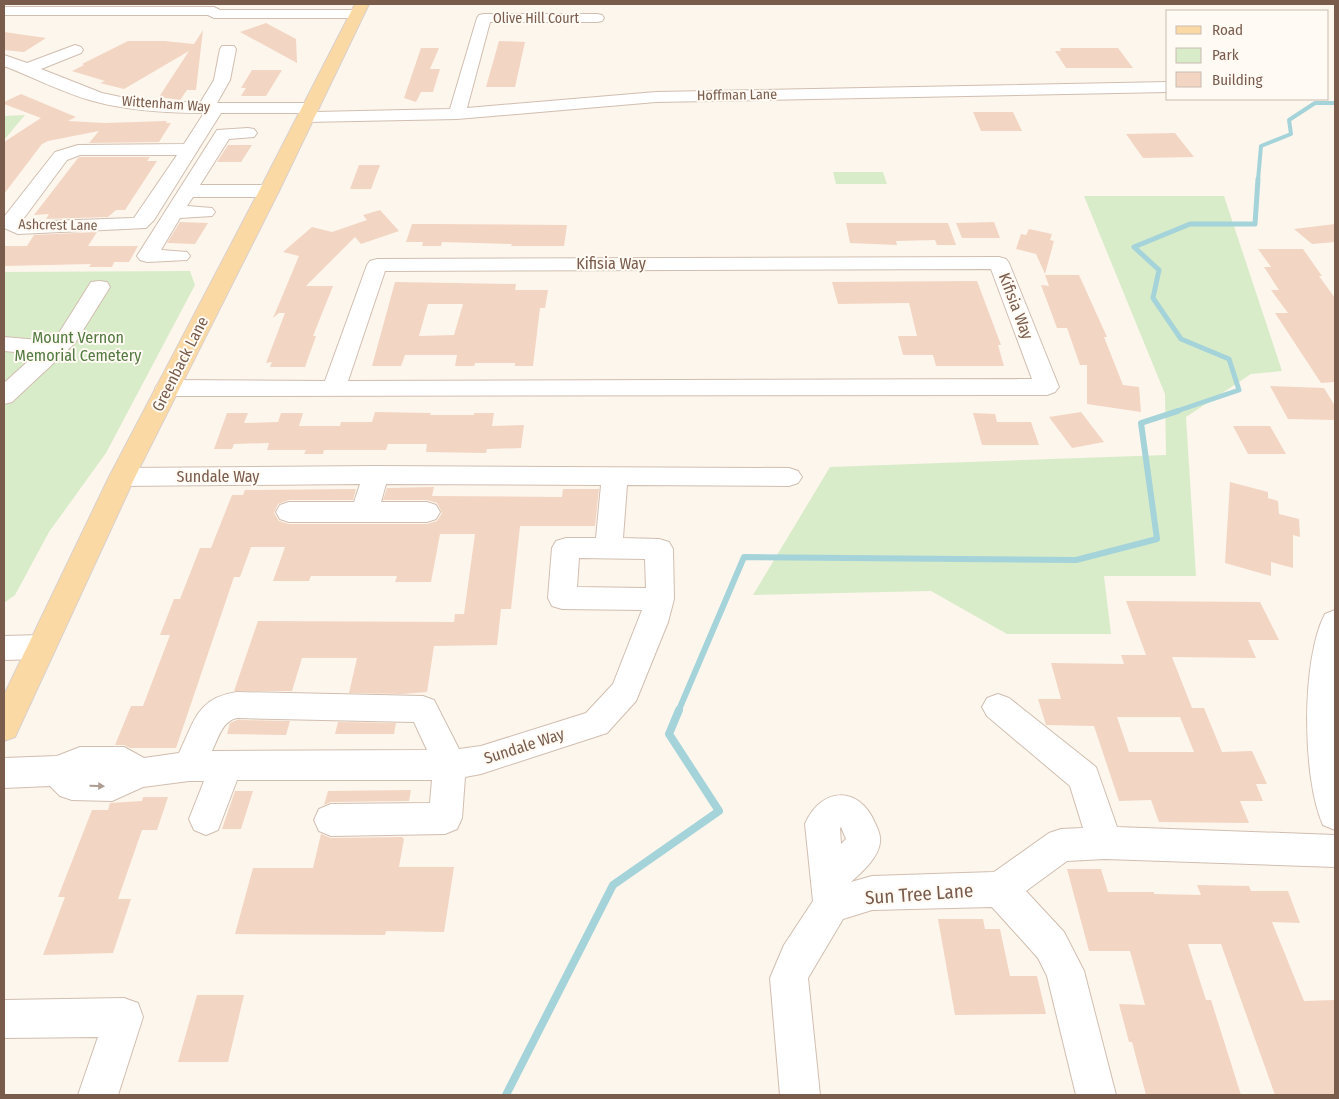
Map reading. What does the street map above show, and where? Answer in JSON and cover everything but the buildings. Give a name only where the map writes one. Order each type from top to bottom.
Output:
[{"type":"main road","name":"Greenback Lane","points":[[4,727],[12,693],[41,647],[122,476],[269,191],[360,9]]},
{"type":"street","points":[[4,11],[360,9]]},
{"type":"street","name":"Olive Hill Court","points":[[457,114],[484,18],[597,18]]},
{"type":"street","name":"Ashcrest Lane","points":[[190,149],[78,150],[70,152],[61,156],[11,221],[12,226],[18,228],[139,224],[144,220],[190,149],[211,108],[222,80],[228,49]]},
{"type":"street","points":[[27,69],[75,50]]},
{"type":"street","name":"Wittenham Way","points":[[4,60],[75,89],[113,101],[148,106],[308,113]]},
{"type":"street","name":"Hoffman Lane","points":[[308,113],[457,114],[656,97],[1166,87]]},
{"type":"street","points":[[180,256],[147,256],[223,134],[248,134]]},
{"type":"street","points":[[200,172],[218,172]]},
{"type":"street","points":[[187,191],[269,191]]},
{"type":"street","points":[[176,212],[205,212]]},
{"type":"street","name":"Kifisia Way","points":[[167,388],[334,389],[354,389],[1047,387],[999,263],[406,264],[377,265],[334,389]]},
{"type":"street","points":[[4,396],[67,338],[99,287]]},
{"type":"street","points":[[4,344],[54,349]]},
{"type":"street","points":[[365,512],[375,474]]},
{"type":"street","name":"Sundale Way","points":[[122,476],[375,474],[789,477]]},
{"type":"street","points":[[615,477],[609,548],[566,548],[562,598],[660,599]]},
{"type":"street","points":[[288,512],[427,512]]},
{"type":"street","name":"Sundale Way","points":[[4,773],[57,771],[72,786],[112,786],[139,773],[189,766],[450,765],[481,760],[596,723],[625,692],[653,622],[660,599],[659,549],[609,548]]},
{"type":"street","points":[[1335,622],[1323,692],[1324,735],[1335,814]]},
{"type":"street","points":[[4,648],[41,647]]},
{"type":"street","points":[[189,766],[212,716],[224,707],[237,705],[423,708],[450,765],[444,818],[331,820]]},
{"type":"street","points":[[998,708],[1084,777],[1105,843]]},
{"type":"street","points":[[206,819],[225,767]]},
{"type":"street","points":[[1096,1095],[1065,971],[1051,945],[1000,889],[1061,845],[1105,843],[1335,851]]},
{"type":"street","name":"Sun Tree Lane","points":[[800,1095],[789,978],[830,892],[872,893],[1000,889]]},
{"type":"street","points":[[4,1019],[124,1017],[98,1095]]},
{"type":"green space","points":[[25,115],[4,140],[4,116]]},
{"type":"green space","points":[[833,172],[883,172],[887,184],[836,184]]},
{"type":"green space","points":[[1084,196],[1224,196],[1282,371],[1251,374],[1186,417],[1196,576],[1104,576],[1111,634],[1007,634],[931,591],[753,595],[830,467],[1166,455],[1165,394]]},
{"type":"green space","name":"Mount Vernon Memorial Cemetery","points":[[190,271],[195,285],[106,453],[49,532],[15,595],[4,603],[4,272]]},
{"type":"waterway","points":[[1258,180],[1261,146],[1291,134],[1289,120],[1315,103],[1335,103]]},
{"type":"waterway","points":[[1174,412],[1239,390],[1229,359],[1181,339],[1153,298],[1159,270],[1134,247],[1190,224],[1255,224],[1258,179]]},
{"type":"waterway","points":[[678,712],[744,557],[1076,560],[1157,539],[1141,423],[1178,411]]},
{"type":"waterway","points":[[506,1095],[613,885],[719,811],[669,734],[679,710]]}]
